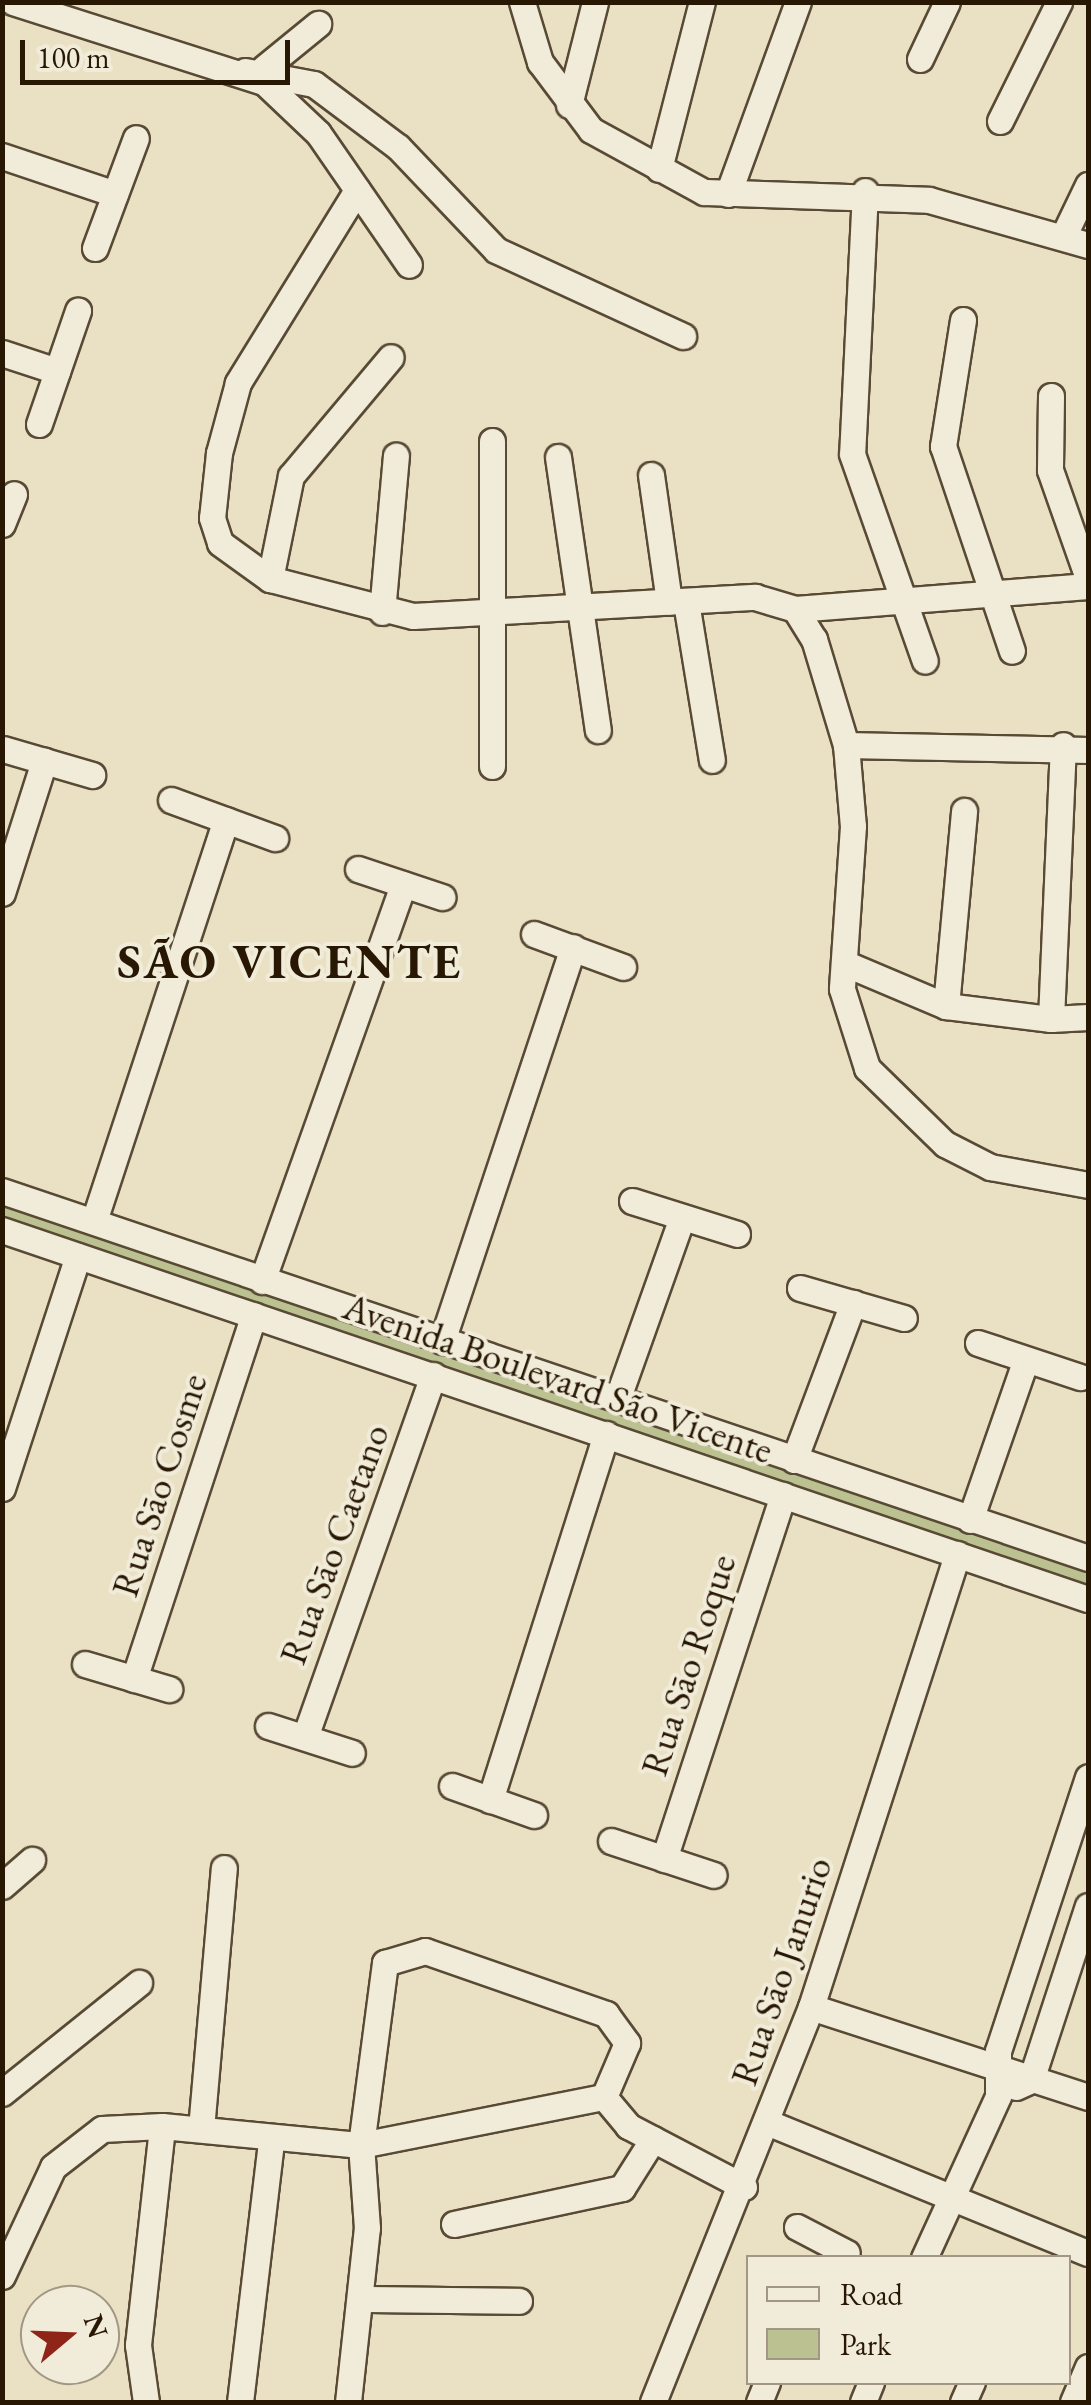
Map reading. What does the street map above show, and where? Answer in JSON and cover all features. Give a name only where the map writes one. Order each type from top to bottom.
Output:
[{"type":"street","points":[[522,2],[531,43],[569,104],[613,149],[728,194],[865,191],[1088,245]]},
{"type":"street","points":[[569,104],[595,2]]},
{"type":"street","points":[[660,169],[702,2]]},
{"type":"street","points":[[728,194],[798,2]]},
{"type":"street","points":[[920,59],[947,2]]},
{"type":"street","points":[[1000,120],[1059,2]]},
{"type":"street","points":[[19,3],[147,50],[314,84],[370,122],[496,250],[682,336]]},
{"type":"street","points":[[254,70],[318,24]]},
{"type":"street","points":[[254,70],[300,112],[409,265]]},
{"type":"street","points":[[95,248],[136,138]]},
{"type":"street","points":[[2,156],[115,194]]},
{"type":"street","points":[[1063,237],[1088,185]]},
{"type":"street","points":[[357,190],[238,383],[218,453],[220,543],[233,562],[270,580],[382,612],[491,611],[755,597],[795,609],[896,596],[1088,586]]},
{"type":"street","points":[[865,191],[852,454],[896,596],[925,661]]},
{"type":"street","points":[[39,424],[78,310]]},
{"type":"street","points":[[963,320],[943,446],[1012,652]]},
{"type":"street","points":[[2,353],[57,371]]},
{"type":"street","points":[[270,580],[292,476],[390,358]]},
{"type":"street","points":[[1051,396],[1050,470],[1088,578]]},
{"type":"street","points":[[492,441],[492,766]]},
{"type":"street","points":[[382,612],[396,456]]},
{"type":"street","points":[[558,457],[572,606],[598,730]]},
{"type":"street","points":[[651,475],[712,760]]},
{"type":"street","points":[[2,524],[14,494]]},
{"type":"street","points":[[795,609],[814,638],[846,745],[853,826],[844,963],[846,1003],[867,1068],[918,1125],[990,1167],[1088,1185]]},
{"type":"street","points":[[846,745],[1062,745],[1088,750]]},
{"type":"street","points":[[1051,1020],[1062,745]]},
{"type":"street","points":[[3,750],[92,775]]},
{"type":"street","points":[[2,893],[44,761]]},
{"type":"street","points":[[171,800],[276,838]]},
{"type":"street","points":[[946,1006],[964,811]]},
{"type":"street","points":[[94,1221],[226,820]]},
{"type":"street","points":[[358,869],[442,897]]},
{"type":"street","points":[[262,1281],[403,884]]},
{"type":"street","points":[[534,934],[622,967]]},
{"type":"street","points":[[442,1341],[573,947]]},
{"type":"street","points":[[844,963],[946,1006],[1051,1020],[1088,1017]]},
{"type":"street","name":"Avenida Boulevard São Vicente","points":[[2,1190],[1088,1558]]},
{"type":"street","points":[[632,1201],[737,1234]]},
{"type":"street","points":[[618,1400],[682,1217]]},
{"type":"street","name":"Avenida Boulevard São Vicente","points":[[2,1230],[1088,1599]]},
{"type":"street","points":[[2,1488],[78,1256]]},
{"type":"street","points":[[800,1288],[904,1318]]},
{"type":"street","points":[[794,1460],[853,1304]]},
{"type":"street","name":"Rua Sāo Cosme","points":[[134,1679],[254,1315]]},
{"type":"street","points":[[978,1343],[1080,1377]]},
{"type":"street","points":[[970,1520],[1026,1359]]},
{"type":"street","name":"Rua Sāo Caetano","points":[[304,1738],[433,1375]]},
{"type":"street","points":[[490,1800],[606,1434]]},
{"type":"street","name":"Rua Sāo Roque","points":[[664,1858],[784,1495]]},
{"type":"street","name":"Rua Sāo Janurio","points":[[653,2402],[744,2187],[811,2007],[957,1554]]},
{"type":"street","points":[[85,1664],[168,1689]]},
{"type":"street","points":[[268,1726],[352,1753]]},
{"type":"street","points":[[925,2255],[998,2096],[994,2067],[1088,1777]]},
{"type":"street","points":[[452,1786],[534,1815]]},
{"type":"street","points":[[612,1841],[714,1875]]},
{"type":"street","points":[[2,1886],[32,1860]]},
{"type":"street","points":[[201,2129],[224,1868]]},
{"type":"street","points":[[998,2096],[1031,2080],[1088,1906]]},
{"type":"street","points":[[348,2402],[360,2299],[361,2145],[385,1963],[409,1949],[619,2022],[627,2042],[604,2097]]},
{"type":"street","points":[[2,2093],[140,1983]]},
{"type":"street","points":[[811,2007],[1088,2097]]},
{"type":"street","points":[[604,2097],[618,2118],[744,2187]]},
{"type":"street","points":[[2,2276],[67,2149],[102,2129],[162,2126],[272,2142],[361,2145],[604,2097]]},
{"type":"street","points":[[769,2123],[1088,2253]]},
{"type":"street","points":[[146,2402],[138,2345],[162,2126]]},
{"type":"street","points":[[454,2224],[622,2188],[653,2139]]},
{"type":"street","points":[[240,2402],[272,2142]]},
{"type":"street","points":[[797,2227],[819,2249],[847,2254]]},
{"type":"street","points":[[360,2299],[519,2301]]},
{"type":"street","points":[[1073,2402],[1088,2367]]},
{"type":"green space","points":[[3,1195],[1088,1563],[1088,1590],[3,1227]]},
{"type":"district","name":"SÃO VICENTE","points":[[290,962]]}]
